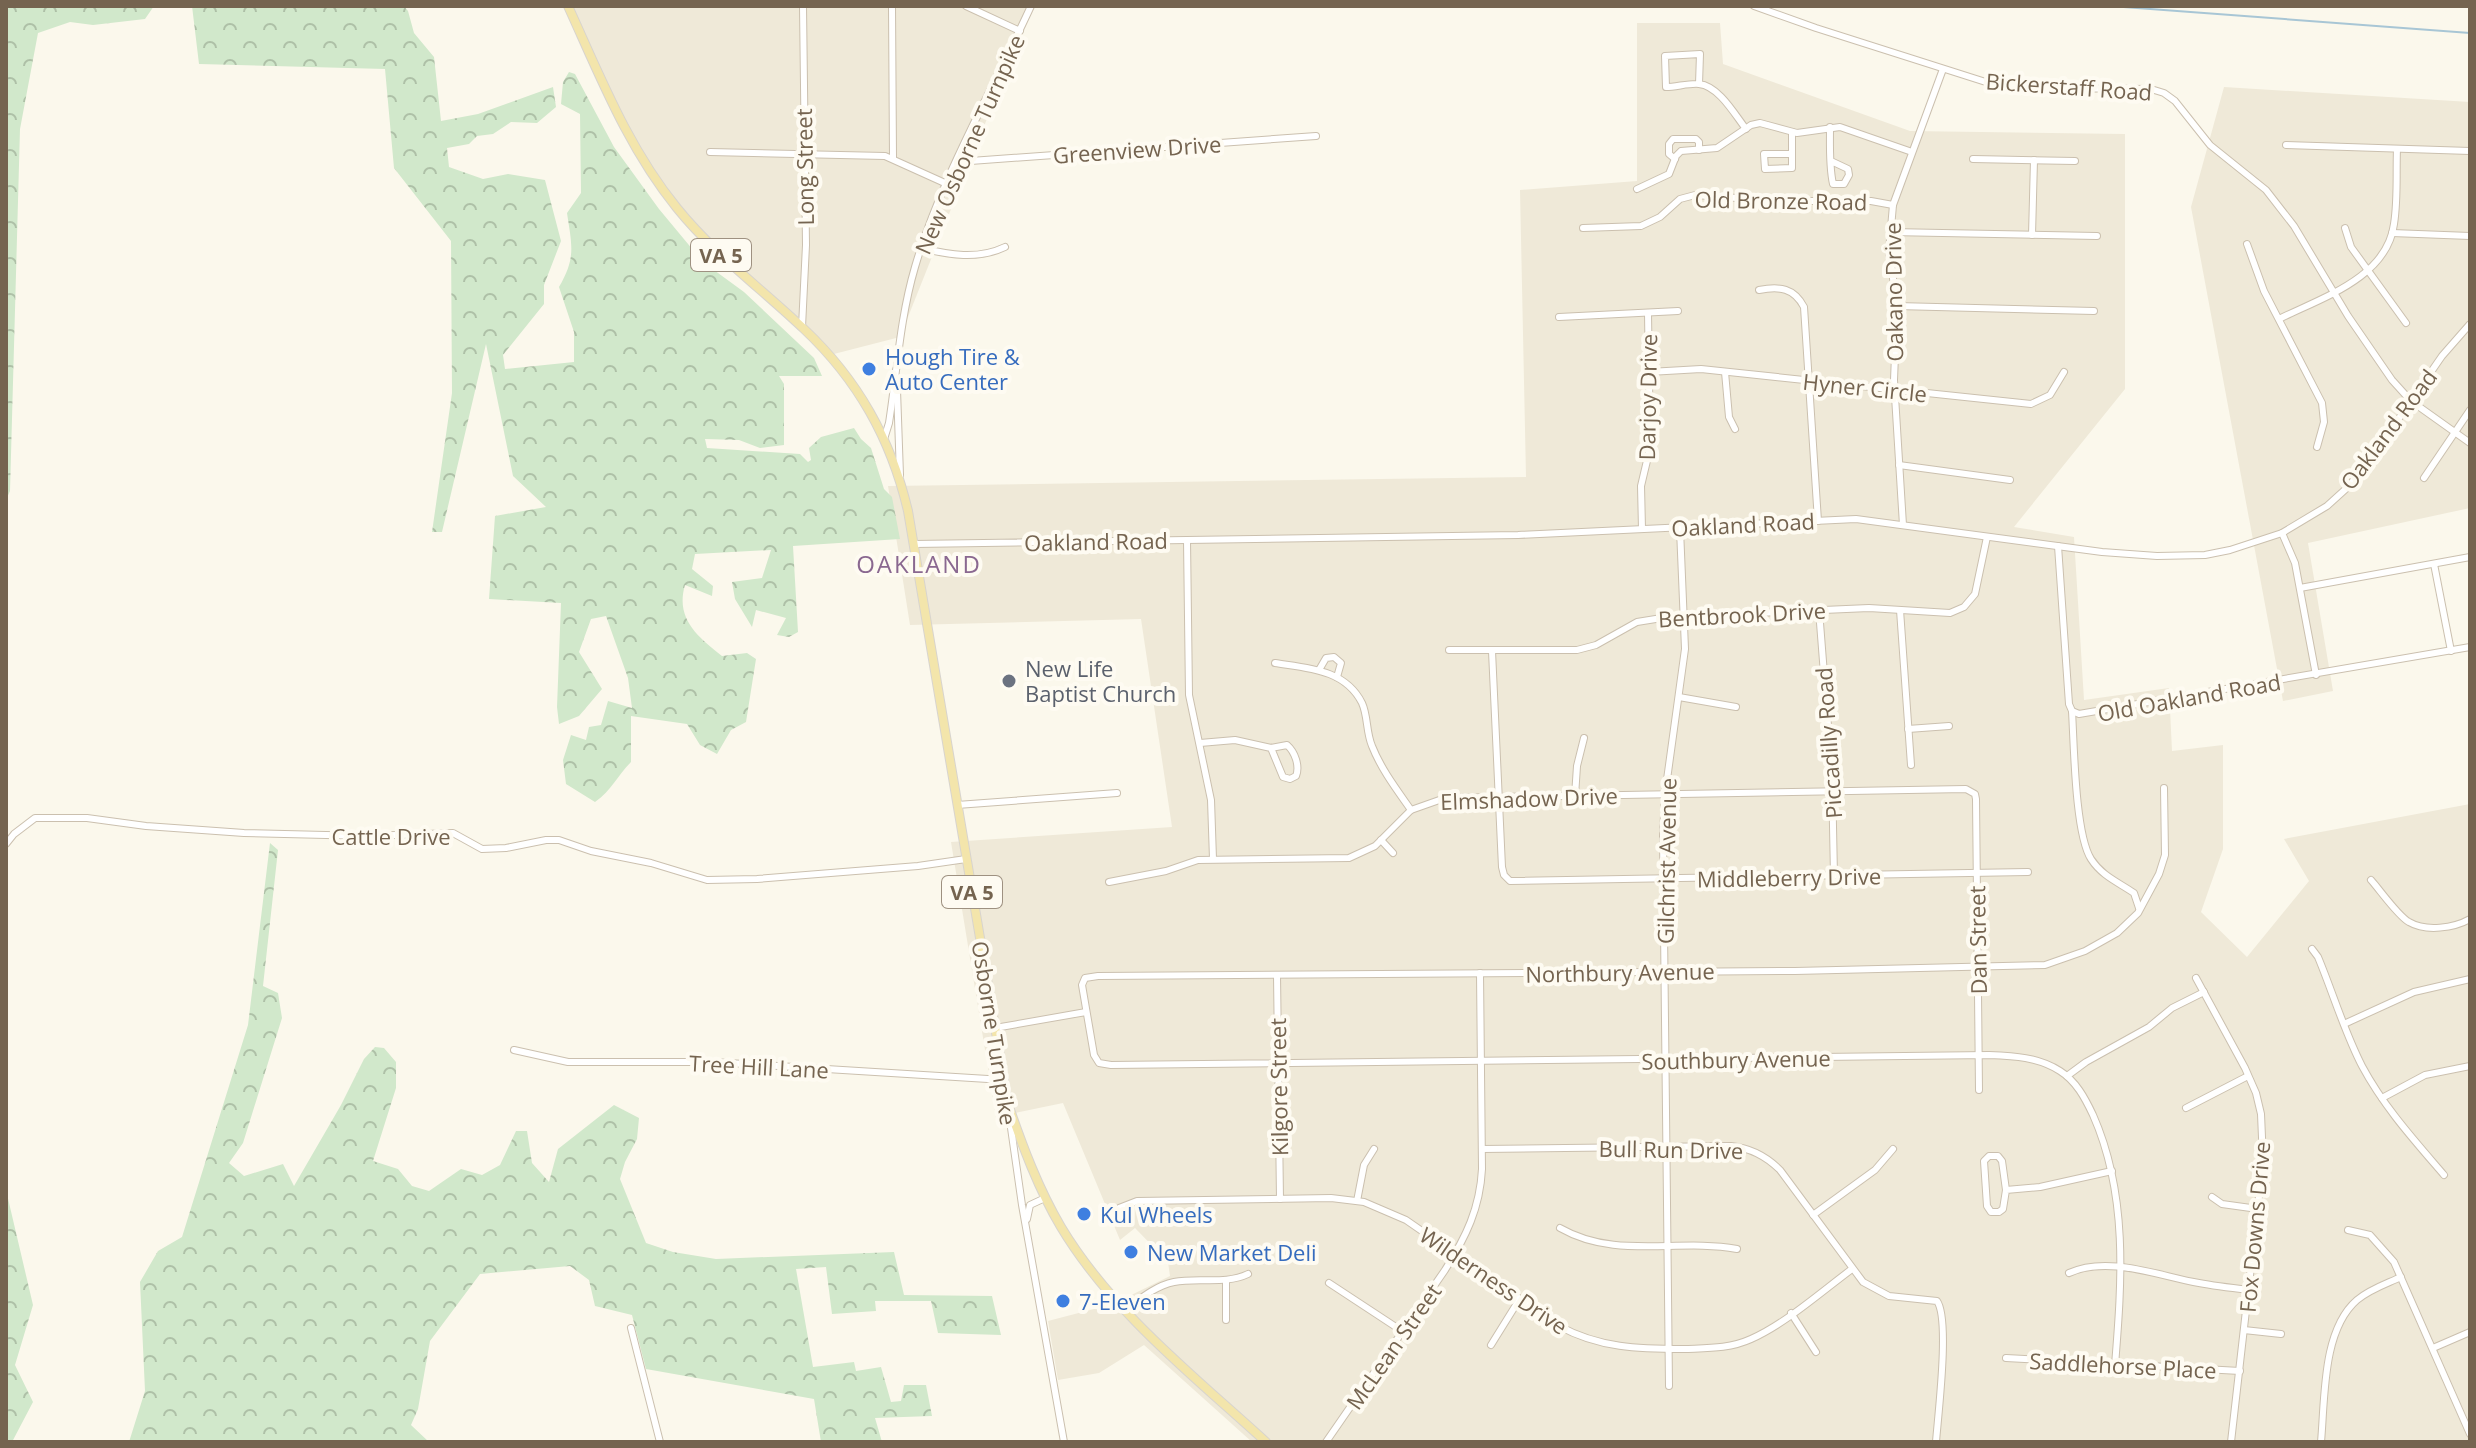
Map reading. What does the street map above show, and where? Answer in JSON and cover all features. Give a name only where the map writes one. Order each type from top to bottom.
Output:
[{"type":"main road","name":"VA 5","points":[[568,6],[628,135],[657,181],[712,247],[802,327],[850,380],[876,420],[900,483]]},
{"type":"main road","name":"Osborne Turnpike","points":[[900,483],[914,544],[1008,1104]]},
{"type":"main road","name":"VA 5","points":[[1008,1104],[1045,1198],[1081,1257],[1125,1310],[1266,1442]]},
{"type":"street","name":"Long Street","points":[[802,327],[806,245],[803,6]]},
{"type":"street","points":[[892,6],[893,158]]},
{"type":"street","points":[[966,6],[1020,31]]},
{"type":"street","name":"New Osborne Turnpike","points":[[884,439],[905,305],[921,248],[957,162],[1031,6]]},
{"type":"street","name":"Bickerstaff Road","points":[[1754,6],[1943,69],[2005,86],[2151,89],[2170,96],[2210,145],[2252,177],[2276,201],[2384,370],[2411,401],[2470,443]]},
{"type":"street","points":[[1699,84],[1700,54],[1665,56],[1666,87],[1699,84],[1723,100],[1746,129]]},
{"type":"street","name":"Oakano Drive","points":[[1903,525],[1895,391],[1897,306],[1890,264],[1890,232],[1893,205],[1943,69]]},
{"type":"street","points":[[1637,189],[1669,174],[1681,151],[1722,146],[1757,123],[1804,133],[1830,127],[1846,128],[1912,152]]},
{"type":"street","points":[[1830,127],[1831,161]]},
{"type":"street","points":[[1792,132],[1792,154],[1792,168],[1765,169],[1764,154],[1792,154]]},
{"type":"street","name":"Greenview Drive","points":[[957,162],[1316,136]]},
{"type":"street","points":[[1675,159],[1669,154],[1670,142],[1674,139],[1696,139],[1699,150]]},
{"type":"street","points":[[2286,145],[2470,151]]},
{"type":"street","points":[[2279,319],[2368,270],[2384,251],[2392,233],[2397,149]]},
{"type":"street","points":[[710,152],[872,154],[893,158],[947,184]]},
{"type":"street","points":[[1973,159],[2075,161]]},
{"type":"street","points":[[2032,235],[2034,160]]},
{"type":"street","name":"Old Bronze Road","points":[[1583,228],[1641,226],[1660,217],[1680,199],[1695,195],[1779,201],[1863,201],[1893,205]]},
{"type":"street","points":[[2345,228],[2351,247],[2406,323]]},
{"type":"street","points":[[1890,232],[2097,236]]},
{"type":"street","points":[[2392,233],[2470,236]]},
{"type":"street","points":[[2247,244],[2264,291],[2324,409],[2317,447]]},
{"type":"street","points":[[921,248],[962,255],[985,255],[1005,247]]},
{"type":"street","points":[[1759,290],[1773,287],[1786,289],[1803,304],[1818,521]]},
{"type":"street","points":[[1897,306],[2094,311]]},
{"type":"street","points":[[1559,317],[1678,311]]},
{"type":"street","name":"Darjoy Drive","points":[[1642,529],[1641,486],[1650,448],[1648,313]]},
{"type":"street","name":"Oakland Road","points":[[914,544],[1493,535],[1866,519],[2058,546],[2148,556],[2189,557],[2230,550],[2282,533],[2327,506],[2348,487],[2442,356],[2470,324]]},
{"type":"street","name":"Hyner Circle","points":[[1649,372],[1701,369],[2031,404],[2054,391],[2064,372]]},
{"type":"street","points":[[1725,372],[1729,417],[1735,429]]},
{"type":"street","name":"New Osborne Turnpike","points":[[896,377],[900,483]]},
{"type":"street","points":[[876,420],[887,417],[891,409]]},
{"type":"street","points":[[2424,478],[2470,410]]},
{"type":"street","points":[[1899,465],[2010,480]]},
{"type":"street","name":"Gilchrist Avenue","points":[[1669,1386],[1665,794],[1685,649],[1680,529]]},
{"type":"street","points":[[2282,533],[2295,563],[2316,675]]},
{"type":"street","name":"Bentbrook Drive","points":[[1449,650],[1584,649],[1637,622],[1685,617],[1869,608],[1943,614],[1964,607],[1973,598],[1987,537]]},
{"type":"street","points":[[1187,540],[1187,678],[1211,800],[1213,859]]},
{"type":"street","name":"Old Oakland Road","points":[[2058,546],[2067,683],[2072,711],[2084,715],[2470,647]]},
{"type":"street","points":[[2300,588],[2470,557]]},
{"type":"street","points":[[2434,564],[2451,651]]},
{"type":"street","name":"Piccadilly Road","points":[[1819,610],[1832,791],[1834,876]]},
{"type":"street","points":[[1900,610],[1911,765]]},
{"type":"street","points":[[1492,651],[1499,798]]},
{"type":"street","points":[[1319,670],[1326,658],[1334,657],[1341,663],[1337,677]]},
{"type":"street","points":[[1275,663],[1319,670],[1337,677],[1353,691],[1363,704],[1374,752],[1411,810]]},
{"type":"street","points":[[1679,697],[1736,707]]},
{"type":"street","points":[[2072,711],[2082,840],[2090,858],[2104,874],[2137,897],[2138,911]]},
{"type":"street","points":[[1908,729],[1949,726]]},
{"type":"street","points":[[1575,796],[1577,766],[1584,738]]},
{"type":"street","points":[[1200,743],[1235,740],[1271,748],[1289,746],[1298,767],[1296,776],[1290,779],[1283,777],[1271,748]]},
{"type":"street","name":"Northbury Avenue","points":[[1086,1012],[1082,985],[1085,978],[1977,968],[2027,967],[2062,960],[2117,933],[2138,911],[2159,874],[2165,855],[2164,788]]},
{"type":"street","name":"Elmshadow Drive","points":[[1109,882],[1166,871],[1198,860],[1333,860],[1364,852],[1411,810],[1429,801],[1445,798],[1971,791]]},
{"type":"street","name":"Dan Street","points":[[1971,791],[1976,799],[1979,1090]]},
{"type":"street","points":[[957,805],[1117,793]]},
{"type":"street","name":"Middleberry Drive","points":[[1499,798],[1502,867],[1507,879],[1522,882],[2028,872]]},
{"type":"street","name":"Cattle Drive","points":[[6,844],[35,818],[87,818],[244,833],[367,836],[453,833],[482,849],[555,839],[707,880],[918,866],[966,859]]},
{"type":"street","points":[[1381,840],[1393,853]]},
{"type":"street","points":[[2371,880],[2409,922],[2456,927],[2470,919]]},
{"type":"street","points":[[2312,949],[2363,1067],[2382,1098],[2444,1175]]},
{"type":"street","name":"McLean Street","points":[[1326,1442],[1455,1255],[1465,1239],[1477,1207],[1482,1181],[1480,973]]},
{"type":"street","name":"Kilgore Street","points":[[1277,975],[1280,1199]]},
{"type":"street","name":"Fox Downs Drive","points":[[2196,978],[2248,1076],[2261,1114],[2263,1144],[2258,1209],[2231,1442]]},
{"type":"street","points":[[2344,1024],[2414,992],[2470,979]]},
{"type":"street","points":[[2115,1365],[2121,1227],[2112,1171],[2086,1099],[2067,1076],[2149,1027],[2172,1008],[2204,992]]},
{"type":"street","points":[[995,1028],[1086,1012]]},
{"type":"street","name":"Southbury Avenue","points":[[1086,1012],[1094,1055],[1099,1063],[1111,1065],[1979,1056],[2023,1057],[2050,1066],[2067,1076]]},
{"type":"street","name":"Tree Hill Lane","points":[[514,1050],[568,1062],[713,1062],[1004,1080]]},
{"type":"street","points":[[2382,1098],[2425,1075],[2470,1066]]},
{"type":"street","points":[[2186,1108],[2248,1076]]},
{"type":"street","name":"Osborne Turnpike","points":[[1008,1104],[1015,1165],[1064,1442]]},
{"type":"street","name":"Bull Run Drive","points":[[1482,1149],[1731,1146],[1753,1151],[1768,1159],[1780,1170],[1863,1282],[1880,1293],[1897,1298],[1936,1301],[1940,1304],[1943,1317],[1936,1442]]},
{"type":"street","points":[[1357,1201],[1364,1165],[1374,1149]]},
{"type":"street","points":[[1813,1215],[1875,1170],[1893,1149]]},
{"type":"street","points":[[1989,1156],[1998,1156],[2002,1161],[2006,1190],[2003,1209],[1991,1212],[1987,1206],[1984,1161],[1989,1156]]},
{"type":"street","points":[[1015,1165],[1028,1161]]},
{"type":"street","points":[[2006,1190],[2040,1187],[2112,1171]]},
{"type":"street","points":[[2212,1197],[2222,1204],[2258,1209]]},
{"type":"street","points":[[1027,1227],[1030,1205],[1045,1198]]},
{"type":"street","name":"Wilderness Drive","points":[[1119,1208],[1137,1201],[1357,1201],[1398,1216],[1559,1326],[1585,1339],[1627,1348],[1732,1346],[1758,1336],[1852,1269]]},
{"type":"street","points":[[1560,1228],[1574,1236],[1611,1245],[1737,1249]]},
{"type":"street","points":[[2348,1230],[2365,1233],[2391,1257],[2470,1434]]},
{"type":"street","points":[[2069,1273],[2084,1266],[2146,1270],[2196,1283],[2249,1290]]},
{"type":"street","points":[[1125,1310],[1163,1285],[1190,1280],[1226,1280],[1248,1274]]},
{"type":"street","points":[[2321,1442],[2332,1345],[2340,1321],[2366,1293],[2401,1277]]},
{"type":"street","points":[[1226,1280],[1226,1320]]},
{"type":"street","points":[[1329,1283],[1402,1331]]},
{"type":"street","points":[[1491,1345],[1519,1300]]},
{"type":"street","points":[[1791,1313],[1816,1352]]},
{"type":"street","points":[[631,1328],[660,1442]]},
{"type":"street","points":[[2244,1330],[2281,1334]]},
{"type":"street","points":[[2433,1348],[2470,1332]]},
{"type":"street","name":"Saddlehorse Place","points":[[2006,1358],[2240,1371]]},
{"type":"shaded area","points":[[568,6],[1032,6],[900,337],[830,355],[712,247],[643,162]]},
{"type":"shaded area","points":[[1637,23],[1720,23],[1723,64],[1910,131],[2125,134],[2125,389],[2014,527],[2074,537],[2084,700],[2169,688],[2172,751],[2223,745],[2223,849],[2201,912],[2247,957],[2309,881],[2284,839],[2470,804],[2470,1442],[1252,1442],[1144,1345],[1099,1373],[1058,1380],[1048,1321],[1113,1304],[1170,1276],[1168,1262],[1135,1228],[1120,1240],[1063,1103],[996,1117],[951,842],[1172,827],[1141,619],[910,625],[888,486],[1526,477],[1520,190],[1637,181]]},
{"type":"shaded area","points":[[2224,87],[2470,102],[2470,508],[2308,543],[2333,691],[2283,701],[2191,207]]},
{"type":"green space","points":[[6,6],[154,6],[145,19],[93,25],[70,22],[38,33],[20,129],[10,491],[6,500]]},
{"type":"green space","points":[[192,6],[404,6],[414,33],[434,57],[441,121],[478,114],[553,87],[556,107],[537,123],[511,122],[493,134],[477,136],[469,144],[447,148],[449,167],[483,179],[508,174],[545,180],[561,241],[544,285],[544,304],[503,355],[505,369],[574,362],[574,332],[559,287],[571,252],[567,213],[581,193],[580,114],[561,104],[563,82],[569,72],[575,74],[614,147],[703,262],[744,292],[814,358],[822,376],[779,376],[784,384],[784,445],[760,448],[739,440],[705,439],[707,448],[800,454],[808,462],[811,460],[809,448],[821,437],[854,428],[871,448],[884,489],[892,497],[900,539],[793,546],[798,632],[789,637],[777,635],[786,618],[756,610],[752,627],[735,599],[732,582],[762,578],[771,550],[695,554],[692,569],[713,586],[712,596],[685,585],[683,608],[691,626],[722,656],[747,653],[756,659],[746,722],[731,730],[717,754],[700,745],[687,724],[631,716],[631,762],[606,793],[595,802],[566,784],[563,760],[571,735],[586,740],[589,727],[601,725],[608,701],[632,708],[628,678],[606,616],[591,619],[579,652],[602,689],[579,716],[559,724],[561,603],[489,599],[495,516],[546,507],[513,476],[486,344],[442,532],[432,532],[452,393],[451,241],[394,168],[385,69],[199,64]]},
{"type":"green space","points":[[270,843],[278,850],[263,986],[278,993],[282,1018],[243,1143],[229,1163],[244,1176],[283,1164],[294,1186],[364,1059],[375,1047],[384,1048],[396,1062],[396,1088],[373,1161],[398,1169],[412,1186],[429,1191],[461,1169],[482,1175],[500,1165],[516,1131],[527,1131],[532,1163],[549,1182],[558,1149],[614,1105],[639,1118],[637,1139],[620,1179],[646,1243],[673,1252],[716,1259],[894,1252],[904,1295],[992,1296],[1001,1335],[938,1333],[931,1301],[875,1301],[876,1311],[832,1314],[826,1267],[796,1269],[813,1367],[854,1362],[856,1371],[881,1367],[891,1402],[901,1401],[904,1385],[926,1385],[932,1416],[875,1418],[882,1442],[821,1442],[814,1399],[646,1369],[632,1315],[595,1306],[589,1280],[570,1266],[480,1274],[430,1341],[418,1409],[411,1425],[429,1442],[129,1442],[145,1391],[140,1282],[158,1251],[182,1237],[248,1025]]},
{"type":"green space","points":[[6,1190],[33,1305],[15,1365],[33,1402],[12,1442],[6,1442]]},
{"type":"waterway","points":[[2110,6],[2470,33]]},
{"type":"place","name":"Hough Tire & Auto Center","points":[[869,369]]},
{"type":"place","name":"New Life Baptist Church","points":[[1009,681]]},
{"type":"place","name":"Kul Wheels","points":[[1084,1214]]},
{"type":"place","name":"New Market Deli","points":[[1131,1252]]},
{"type":"place","name":"7-Eleven","points":[[1063,1301]]},
{"type":"district","name":"OAKLAND","points":[[919,563]]}]
